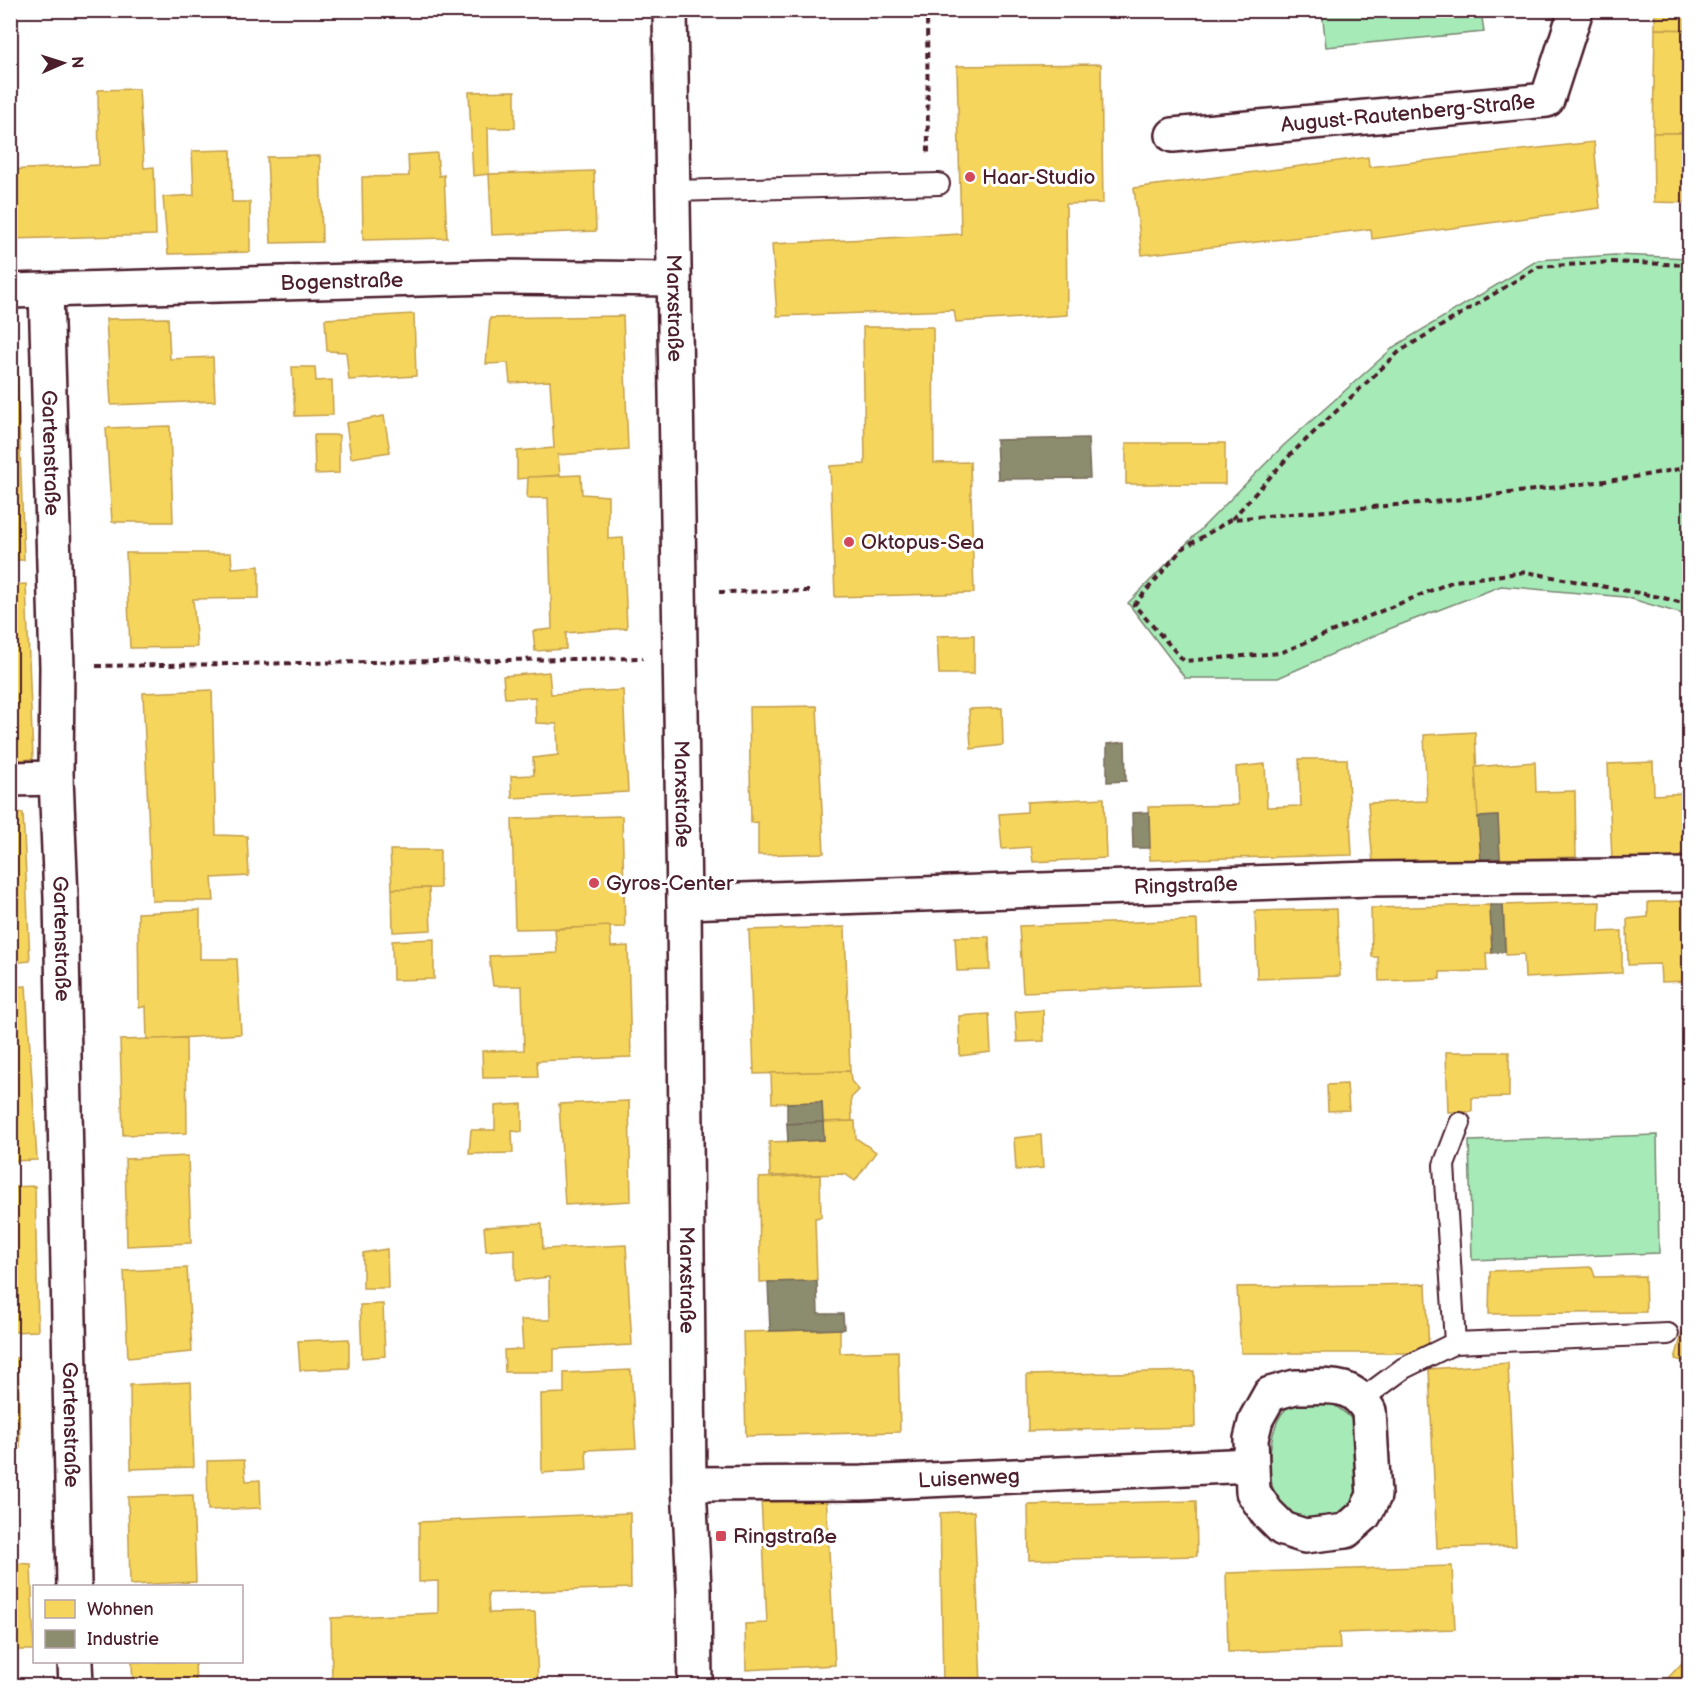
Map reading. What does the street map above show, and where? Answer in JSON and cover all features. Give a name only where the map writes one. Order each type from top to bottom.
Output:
[{"type":"street","name":"Marxstraße","points":[[670,10],[684,902],[689,1484],[694,1590],[695,1686]]},
{"type":"street","name":"August-Rautenberg-Straße","points":[[1173,135],[1547,100],[1576,10]]},
{"type":"street","name":"Bogenstraße","points":[[10,291],[490,277],[673,279]]},
{"type":"street","name":"Gartenstraße","points":[[46,291],[57,667],[56,778],[61,898],[74,1585]]},
{"type":"street","points":[[10,779],[56,778]]},
{"type":"street","name":"Ringstraße","points":[[684,902],[1358,879],[1689,875]]},
{"type":"street","points":[[1295,1387],[1332,1387],[1352,1391],[1362,1399],[1370,1411],[1374,1496],[1364,1515],[1346,1531],[1305,1536],[1283,1529],[1267,1513],[1253,1492],[1251,1465],[1251,1439],[1256,1419],[1270,1394],[1295,1387]]},
{"type":"street","name":"Luisenweg","points":[[689,1484],[874,1482],[1251,1465]]},
{"type":"street","points":[[75,1663],[76,1686]]},
{"type":"lane","points":[[672,191],[934,184]]},
{"type":"lane","points":[[1455,1343],[1444,1165],[1460,1123]]},
{"type":"lane","points":[[1362,1399],[1404,1368],[1455,1343],[1668,1334]]},
{"type":"path","points":[[718,10],[718,16]]},
{"type":"path","points":[[927,10],[934,184]]},
{"type":"path","points":[[1689,265],[1611,262],[1538,267],[1400,351],[1291,454],[1232,519],[1182,549],[1134,605],[1184,661],[1280,653],[1454,581],[1526,572],[1660,597],[1689,605]]},
{"type":"path","points":[[1232,519],[1454,500],[1629,478],[1689,467]]},
{"type":"path","points":[[679,592],[812,591]]},
{"type":"path","points":[[57,667],[680,658]]},
{"type":"green space","points":[[1322,11],[1481,11],[1484,32],[1326,47]]},
{"type":"green space","points":[[1615,255],[1689,258],[1689,616],[1625,597],[1501,586],[1389,629],[1278,678],[1185,678],[1128,603],[1283,446],[1395,346],[1538,260]]},
{"type":"green space","points":[[1657,1135],[1659,1253],[1472,1260],[1469,1141]]},
{"type":"green space","points":[[1331,1403],[1348,1415],[1353,1423],[1358,1471],[1356,1493],[1345,1510],[1336,1515],[1305,1519],[1295,1516],[1281,1504],[1274,1491],[1270,1463],[1273,1433],[1285,1410],[1294,1404]]},
{"type":"building: Wohnen","points":[[1655,10],[1690,10],[1690,30],[1655,29]]},
{"type":"building: Wohnen","points":[[1655,29],[1690,30],[1690,133],[1653,133]]},
{"type":"building: Wohnen","points":[[1101,64],[1103,203],[1066,204],[1067,315],[956,322],[954,310],[777,316],[772,244],[961,234],[957,66]]},
{"type":"building: Wohnen","points":[[139,89],[144,168],[154,167],[156,235],[10,239],[10,170],[99,165],[98,90]]},
{"type":"building: Wohnen","points":[[515,91],[515,128],[488,128],[489,174],[473,176],[469,92]]},
{"type":"building: Wohnen","points":[[1653,133],[1690,133],[1690,203],[1654,202]]},
{"type":"building: Wohnen","points":[[1594,142],[1600,208],[1372,239],[1371,229],[1142,255],[1134,188],[1368,157],[1369,167]]},
{"type":"building: Wohnen","points":[[231,150],[232,202],[250,202],[250,252],[168,254],[163,197],[194,195],[192,151]]},
{"type":"building: Wohnen","points":[[437,153],[439,176],[444,175],[447,238],[363,240],[362,177],[409,176],[408,155]]},
{"type":"building: Wohnen","points":[[320,156],[322,242],[271,243],[267,157]]},
{"type":"building: Wohnen","points":[[594,171],[596,231],[492,235],[489,174]]},
{"type":"building: Wohnen","points":[[414,314],[416,376],[349,380],[346,352],[327,351],[325,319]]},
{"type":"building: Wohnen","points":[[623,316],[628,450],[558,455],[560,475],[517,479],[517,451],[554,448],[550,381],[510,383],[508,363],[486,364],[490,318]]},
{"type":"building: Wohnen","points":[[168,318],[170,359],[213,357],[215,401],[111,405],[106,319]]},
{"type":"building: Wohnen","points":[[863,327],[933,327],[934,463],[970,462],[974,593],[835,597],[830,466],[865,464]]},
{"type":"building: Wohnen","points":[[10,332],[16,332],[24,560],[10,560]]},
{"type":"building: Wohnen","points":[[292,367],[315,367],[316,381],[332,380],[333,415],[295,416]]},
{"type":"building: Wohnen","points":[[384,416],[390,452],[351,458],[346,423]]},
{"type":"building: Wohnen","points":[[170,426],[173,522],[112,522],[106,428]]},
{"type":"building: Wohnen","points":[[314,435],[339,435],[339,473],[315,474]]},
{"type":"building: Wohnen","points":[[1126,443],[1225,443],[1225,484],[1126,484]]},
{"type":"building: Wohnen","points":[[581,475],[582,494],[608,496],[608,539],[623,538],[627,628],[566,633],[566,649],[535,651],[533,631],[552,629],[548,498],[527,498],[528,477]]},
{"type":"building: Wohnen","points":[[126,553],[231,553],[232,568],[259,566],[259,598],[193,599],[197,647],[130,648]]},
{"type":"building: Wohnen","points":[[26,584],[33,759],[10,761],[10,585]]},
{"type":"building: Wohnen","points":[[974,635],[974,674],[939,674],[937,636]]},
{"type":"building: Wohnen","points":[[549,672],[551,694],[623,690],[628,792],[512,798],[511,776],[534,775],[533,758],[558,755],[557,724],[536,723],[535,697],[505,698],[503,676]]},
{"type":"building: Wohnen","points":[[212,690],[216,835],[247,836],[249,876],[212,878],[214,901],[152,901],[143,693]]},
{"type":"building: Wohnen","points":[[817,706],[824,853],[758,855],[758,822],[751,823],[749,707]]},
{"type":"building: Wohnen","points":[[1002,708],[1003,745],[971,749],[969,709]]},
{"type":"building: Wohnen","points":[[1475,732],[1481,861],[1373,864],[1368,803],[1427,801],[1424,735]]},
{"type":"building: Wohnen","points":[[1299,759],[1347,759],[1352,855],[1150,860],[1148,807],[1238,805],[1236,767],[1265,764],[1267,807],[1301,806]]},
{"type":"building: Wohnen","points":[[1535,762],[1536,792],[1575,791],[1576,857],[1500,859],[1498,816],[1478,817],[1475,767]]},
{"type":"building: Wohnen","points":[[1653,762],[1654,795],[1686,793],[1688,858],[1612,861],[1608,764]]},
{"type":"building: Wohnen","points":[[1104,798],[1106,858],[1033,862],[1031,847],[1002,849],[999,814],[1027,812],[1027,802]]},
{"type":"building: Wohnen","points":[[23,813],[30,961],[10,963],[10,814]]},
{"type":"building: Wohnen","points":[[622,816],[625,927],[515,929],[512,819]]},
{"type":"building: Wohnen","points":[[390,850],[440,850],[440,888],[392,889]]},
{"type":"building: Wohnen","points":[[429,888],[431,930],[393,932],[392,889]]},
{"type":"building: Wohnen","points":[[1690,901],[1690,981],[1661,982],[1660,964],[1628,965],[1627,919],[1648,917],[1648,902]]},
{"type":"building: Wohnen","points":[[1600,902],[1599,932],[1622,931],[1622,973],[1525,978],[1524,954],[1506,955],[1503,905]]},
{"type":"building: Wohnen","points":[[1490,905],[1492,953],[1486,953],[1487,971],[1440,972],[1440,979],[1379,981],[1378,957],[1372,957],[1371,908]]},
{"type":"building: Wohnen","points":[[1337,909],[1340,976],[1257,979],[1255,911]]},
{"type":"building: Wohnen","points":[[200,910],[200,959],[237,959],[241,1034],[147,1040],[146,1006],[139,1008],[138,913]]},
{"type":"building: Wohnen","points":[[1197,920],[1199,985],[1023,992],[1019,926]]},
{"type":"building: Wohnen","points":[[610,926],[611,947],[628,946],[631,1057],[537,1061],[538,1077],[483,1078],[482,1051],[524,1050],[522,986],[493,986],[489,956],[557,953],[555,929]]},
{"type":"building: Wohnen","points":[[845,927],[850,1071],[754,1074],[749,930]]},
{"type":"building: Wohnen","points":[[955,937],[989,937],[990,970],[957,971]]},
{"type":"building: Wohnen","points":[[434,939],[434,979],[393,980],[392,941]]},
{"type":"building: Wohnen","points":[[26,986],[37,1160],[10,1161],[10,987]]},
{"type":"building: Wohnen","points":[[1043,1010],[1044,1041],[1017,1042],[1015,1012]]},
{"type":"building: Wohnen","points":[[989,1014],[991,1052],[960,1056],[959,1016]]},
{"type":"building: Wohnen","points":[[186,1038],[187,1133],[123,1135],[120,1040]]},
{"type":"building: Wohnen","points":[[1446,1052],[1509,1052],[1509,1097],[1472,1098],[1472,1112],[1448,1112]]},
{"type":"building: Wohnen","points":[[850,1071],[851,1081],[859,1090],[851,1098],[852,1121],[823,1122],[822,1102],[772,1103],[771,1073]]},
{"type":"building: Wohnen","points":[[1347,1084],[1349,1110],[1328,1111],[1327,1085]]},
{"type":"building: Wohnen","points":[[629,1101],[631,1201],[565,1205],[559,1104]]},
{"type":"building: Wohnen","points":[[522,1104],[522,1132],[512,1131],[513,1153],[469,1154],[471,1130],[495,1130],[495,1106]]},
{"type":"building: Wohnen","points":[[855,1121],[856,1138],[876,1152],[855,1181],[845,1174],[770,1176],[769,1142],[824,1140],[823,1122]]},
{"type":"building: Wohnen","points":[[1041,1135],[1043,1168],[1016,1170],[1014,1138]]},
{"type":"building: Wohnen","points":[[188,1156],[191,1243],[127,1246],[125,1159]]},
{"type":"building: Wohnen","points":[[820,1175],[821,1217],[815,1218],[817,1281],[760,1282],[759,1178]]},
{"type":"building: Wohnen","points":[[35,1186],[38,1331],[10,1332],[10,1187]]},
{"type":"building: Wohnen","points":[[542,1224],[543,1249],[626,1245],[632,1345],[554,1349],[554,1372],[505,1372],[504,1350],[523,1349],[521,1320],[550,1320],[549,1277],[515,1281],[515,1249],[486,1251],[484,1227]]},
{"type":"building: Wohnen","points":[[387,1249],[388,1288],[363,1288],[363,1253]]},
{"type":"building: Wohnen","points":[[1592,1267],[1595,1277],[1645,1276],[1646,1312],[1489,1314],[1490,1271]]},
{"type":"building: Wohnen","points":[[187,1268],[192,1352],[128,1358],[124,1271]]},
{"type":"building: Wohnen","points":[[1426,1284],[1429,1353],[1241,1353],[1237,1287]]},
{"type":"building: Wohnen","points":[[383,1304],[385,1356],[362,1358],[360,1305]]},
{"type":"building: Wohnen","points":[[1685,1323],[1690,1324],[1690,1363],[1675,1359]]},
{"type":"building: Wohnen","points":[[840,1329],[840,1353],[898,1351],[900,1432],[746,1436],[743,1332]]},
{"type":"building: Wohnen","points":[[349,1339],[349,1368],[300,1370],[298,1341]]},
{"type":"building: Wohnen","points":[[10,1358],[18,1358],[20,1448],[10,1448]]},
{"type":"building: Wohnen","points":[[1508,1363],[1516,1546],[1437,1548],[1429,1369]]},
{"type":"building: Wohnen","points":[[631,1370],[636,1448],[586,1450],[587,1470],[542,1473],[541,1394],[564,1393],[564,1373]]},
{"type":"building: Wohnen","points":[[1194,1371],[1195,1427],[1028,1431],[1027,1375]]},
{"type":"building: Wohnen","points":[[191,1382],[194,1467],[131,1469],[130,1385]]},
{"type":"building: Wohnen","points":[[244,1460],[246,1481],[260,1480],[261,1508],[208,1510],[207,1461]]},
{"type":"building: Wohnen","points":[[826,1493],[835,1665],[746,1670],[745,1624],[767,1623],[761,1497]]},
{"type":"building: Wohnen","points":[[193,1495],[196,1582],[130,1585],[128,1497]]},
{"type":"building: Wohnen","points":[[1196,1501],[1197,1556],[1029,1560],[1028,1505]]},
{"type":"building: Wohnen","points":[[974,1511],[981,1686],[943,1686],[940,1513]]},
{"type":"building: Wohnen","points":[[630,1513],[631,1588],[488,1593],[489,1613],[535,1612],[538,1682],[465,1686],[332,1686],[331,1618],[438,1613],[438,1581],[419,1582],[419,1522]]},
{"type":"building: Wohnen","points":[[10,1563],[31,1564],[33,1650],[10,1650]]},
{"type":"building: Wohnen","points":[[1452,1566],[1455,1629],[1339,1633],[1340,1649],[1228,1652],[1226,1573]]},
{"type":"building: Wohnen","points":[[132,1663],[195,1663],[196,1686],[133,1686]]},
{"type":"building: Wohnen","points":[[1682,1663],[1690,1669],[1690,1686],[1673,1686],[1667,1679]]},
{"type":"building: Industrie","points":[[1088,438],[1090,478],[998,479],[996,440]]},
{"type":"building: Industrie","points":[[1125,742],[1126,781],[1107,782],[1107,744]]},
{"type":"building: Industrie","points":[[1149,812],[1150,848],[1133,848],[1132,813]]},
{"type":"building: Industrie","points":[[1498,816],[1500,859],[1481,861],[1478,817]]},
{"type":"building: Industrie","points":[[1490,905],[1503,905],[1505,952],[1492,953]]},
{"type":"building: Industrie","points":[[822,1102],[823,1122],[787,1124],[787,1103]]},
{"type":"building: Industrie","points":[[823,1122],[824,1140],[788,1142],[787,1124]]},
{"type":"building: Industrie","points":[[817,1281],[818,1314],[843,1314],[844,1329],[770,1331],[768,1282]]},
{"type":"place","name":"Haar-Studio","points":[[970,177]]},
{"type":"place","name":"Oktopus-Sea","points":[[849,542]]},
{"type":"place","name":"Gyros-Center","points":[[594,883]]},
{"type":"place","name":"Ringstraße","points":[[721,1536]]}]
